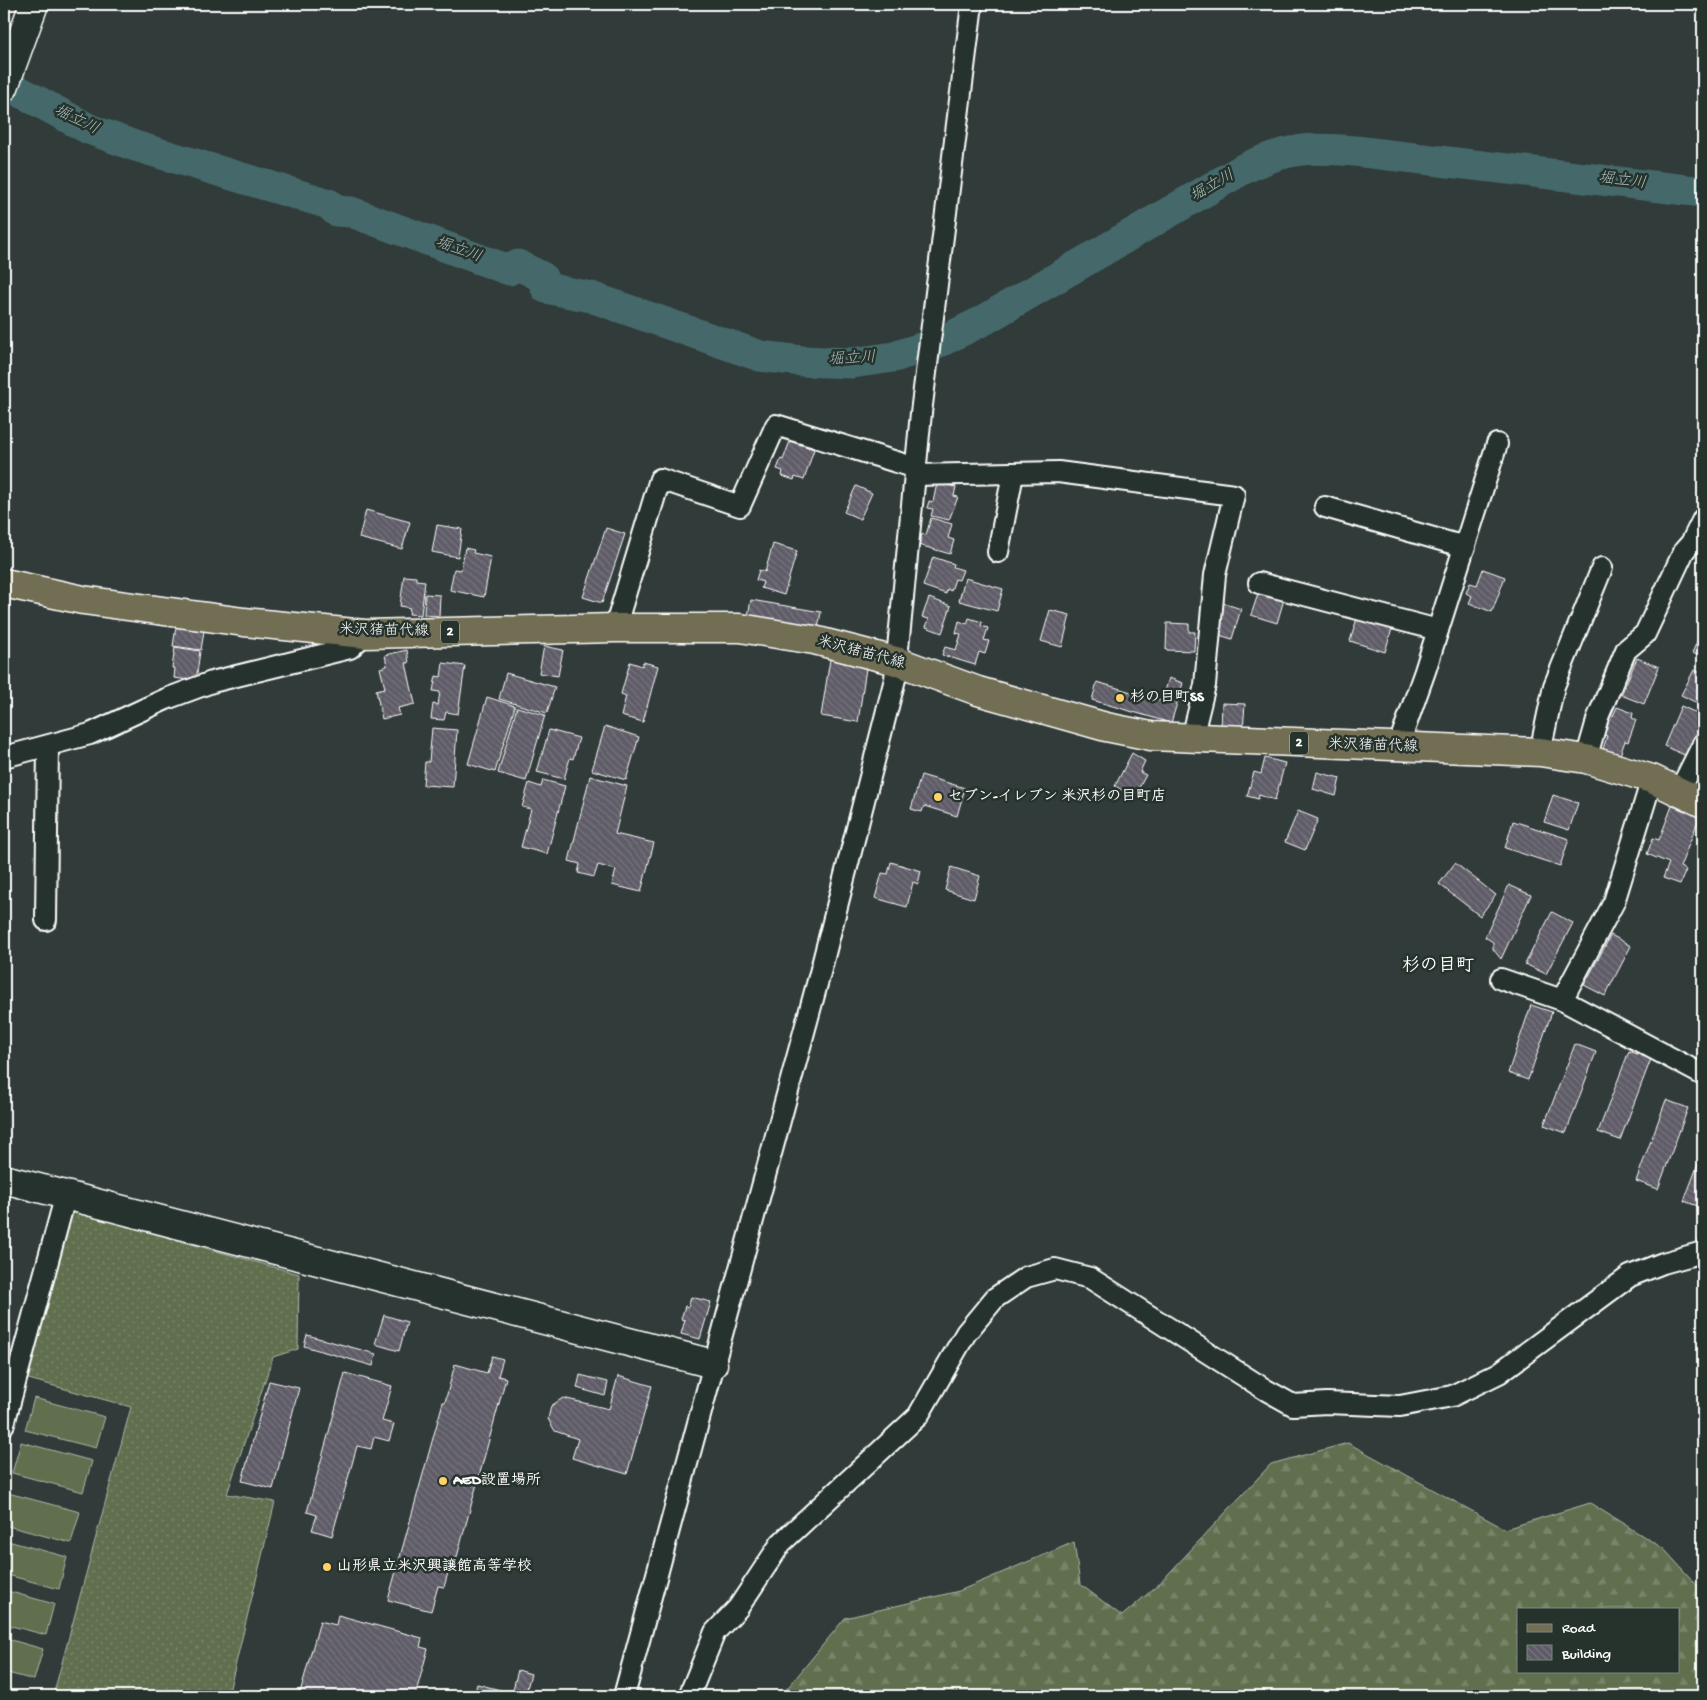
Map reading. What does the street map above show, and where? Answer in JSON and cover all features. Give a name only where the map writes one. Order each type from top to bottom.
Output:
[{"type":"main road","name":"米沢猪苗代線","points":[[4,583],[84,600],[244,622],[365,634],[615,628],[740,628],[814,640],[896,661],[978,691],[1106,727],[1151,736],[1540,752],[1586,760],[1652,779],[1703,803]]},
{"type":"street","points":[[624,1696],[822,963],[895,679],[915,472],[972,4]]},
{"type":"street","points":[[4,87],[32,11]]},
{"type":"street","points":[[615,628],[660,479],[740,506],[776,425],[915,472],[1013,474],[1058,472],[1234,495],[1215,575],[1205,685],[1192,738]]},
{"type":"street","points":[[1398,747],[1438,630],[1497,444]]},
{"type":"street","points":[[998,552],[1013,474]]},
{"type":"street","points":[[1325,507],[1465,547]]},
{"type":"street","points":[[1586,760],[1598,717],[1626,650],[1645,634],[1684,551],[1691,543],[1703,519]]},
{"type":"street","points":[[1540,752],[1554,686],[1602,568]]},
{"type":"street","points":[[1259,583],[1438,630]]},
{"type":"street","points":[[4,757],[90,734],[166,699],[212,682],[350,648],[365,634]]},
{"type":"street","points":[[1679,792],[1703,744]]},
{"type":"street","points":[[46,920],[48,746]]},
{"type":"street","points":[[1562,1000],[1614,902],[1652,779]]},
{"type":"street","points":[[1501,979],[1562,1000],[1703,1075]]},
{"type":"street","points":[[4,1179],[713,1364]]},
{"type":"street","points":[[4,1424],[66,1194]]},
{"type":"street","points":[[689,1696],[715,1632],[738,1608],[781,1543],[918,1416],[966,1333],[995,1298],[1026,1277],[1055,1270],[1090,1278],[1266,1390],[1294,1405],[1327,1403],[1400,1406],[1452,1396],[1499,1373],[1630,1276],[1663,1262],[1703,1252]]},
{"type":"green space","points":[[69,1210],[299,1274],[298,1349],[273,1357],[227,1494],[275,1502],[228,1696],[53,1696],[131,1407],[25,1378]]},
{"type":"green space","points":[[34,1398],[105,1417],[96,1448],[25,1430]]},
{"type":"green space","points":[[21,1442],[92,1461],[83,1492],[12,1473]]},
{"type":"green space","points":[[1348,1443],[1505,1529],[1590,1503],[1664,1549],[1703,1592],[1703,1696],[781,1696],[845,1618],[959,1591],[1074,1542],[1080,1584],[1122,1616],[1159,1584],[1271,1464]]},
{"type":"green space","points":[[8,1493],[80,1512],[71,1543],[4,1525],[4,1511]]},
{"type":"green space","points":[[4,1540],[67,1557],[59,1589],[4,1574]]},
{"type":"green space","points":[[4,1590],[54,1604],[46,1635],[4,1624]]},
{"type":"green space","points":[[4,1638],[43,1649],[34,1680],[4,1672]]},
{"type":"building","points":[[790,441],[814,449],[804,480],[795,477],[794,480],[782,476],[783,471],[777,469],[781,459],[783,460]]},
{"type":"building","points":[[937,483],[956,487],[954,496],[958,497],[949,520],[931,516],[933,509],[927,508],[929,501],[933,502]]},
{"type":"building","points":[[856,486],[872,493],[860,519],[844,512]]},
{"type":"building","points":[[366,510],[410,522],[402,549],[359,538]]},
{"type":"building","points":[[931,518],[952,524],[948,538],[954,540],[950,554],[919,545],[922,534],[926,535]]},
{"type":"building","points":[[437,525],[462,529],[458,557],[432,552]]},
{"type":"building","points":[[606,528],[625,534],[602,603],[583,597]]},
{"type":"building","points":[[773,544],[797,551],[784,595],[761,588],[763,582],[756,580],[759,570],[765,572]]},
{"type":"building","points":[[465,548],[474,550],[473,553],[491,557],[484,597],[450,590],[454,569],[461,570]]},
{"type":"building","points":[[933,557],[954,564],[953,567],[963,570],[959,580],[955,579],[951,591],[947,589],[946,594],[923,586]]},
{"type":"building","points":[[1483,569],[1505,577],[1492,612],[1469,603],[1472,596],[1466,593],[1470,583],[1477,585]]},
{"type":"building","points":[[404,576],[416,577],[416,580],[425,581],[421,615],[409,614],[410,608],[400,606]]},
{"type":"building","points":[[965,578],[1003,589],[997,611],[959,601]]},
{"type":"building","points":[[1260,588],[1285,596],[1277,623],[1251,615]]},
{"type":"building","points":[[425,594],[440,595],[439,616],[424,615]]},
{"type":"building","points":[[929,598],[951,606],[942,633],[926,627],[929,619],[922,617]]},
{"type":"building","points":[[751,600],[821,612],[818,628],[748,616]]},
{"type":"building","points":[[1223,603],[1241,609],[1232,639],[1213,633]]},
{"type":"building","points":[[1050,610],[1070,615],[1062,647],[1041,641]]},
{"type":"building","points":[[1359,612],[1394,622],[1385,652],[1350,641]]},
{"type":"building","points":[[969,618],[982,622],[981,626],[988,628],[984,640],[989,641],[985,654],[979,652],[975,665],[942,655],[945,647],[956,650],[961,634],[956,633],[959,621],[967,624]]},
{"type":"building","points":[[1167,623],[1189,624],[1189,632],[1195,632],[1194,651],[1166,650]]},
{"type":"building","points":[[176,627],[204,631],[201,650],[173,646]]},
{"type":"building","points":[[1703,628],[1703,657],[1692,653]]},
{"type":"building","points":[[544,646],[563,650],[558,676],[539,673]]},
{"type":"building","points":[[175,647],[200,651],[196,681],[174,678],[175,668],[172,668]]},
{"type":"building","points":[[407,650],[409,663],[406,663],[415,704],[398,708],[400,715],[382,719],[376,690],[385,688],[380,668],[387,666],[385,655]]},
{"type":"building","points":[[831,653],[861,658],[860,667],[866,668],[858,722],[821,716]]},
{"type":"building","points":[[1637,658],[1659,667],[1644,704],[1621,695]]},
{"type":"building","points":[[630,662],[642,666],[643,662],[658,666],[643,722],[621,716],[626,696],[621,694]]},
{"type":"building","points":[[443,663],[465,666],[458,714],[446,712],[444,720],[431,719],[433,704],[438,705],[440,692],[433,691],[436,676],[441,677]]},
{"type":"building","points":[[1694,670],[1703,674],[1703,706],[1681,695]]},
{"type":"building","points":[[506,673],[555,687],[547,713],[499,699]]},
{"type":"building","points":[[1169,678],[1183,683],[1171,723],[1092,700],[1097,682],[1162,701]]},
{"type":"building","points":[[487,697],[515,706],[495,772],[468,764]]},
{"type":"building","points":[[1222,703],[1245,704],[1243,730],[1221,728]]},
{"type":"building","points":[[1681,706],[1703,716],[1703,723],[1689,757],[1664,746]]},
{"type":"building","points":[[517,707],[545,715],[526,781],[498,773]]},
{"type":"building","points":[[1617,707],[1633,713],[1632,718],[1636,720],[1628,742],[1625,741],[1620,755],[1603,749],[1607,736],[1602,734],[1610,714],[1613,716]]},
{"type":"building","points":[[605,726],[639,737],[626,780],[592,770]]},
{"type":"building","points":[[432,728],[457,730],[453,787],[423,785],[425,762],[429,762]]},
{"type":"building","points":[[549,730],[579,738],[573,759],[570,758],[564,779],[537,772]]},
{"type":"building","points":[[1132,753],[1145,761],[1140,772],[1146,775],[1134,797],[1115,786]]},
{"type":"building","points":[[1265,758],[1285,763],[1275,800],[1259,795],[1258,799],[1247,796],[1254,772],[1261,774]]},
{"type":"building","points":[[1317,772],[1340,778],[1336,796],[1313,789]]},
{"type":"building","name":"セブン-イレブン 米沢杉の目町店","points":[[921,775],[965,788],[957,816],[924,806],[922,812],[911,809]]},
{"type":"building","points":[[590,776],[627,786],[615,834],[654,843],[641,892],[612,885],[616,870],[598,865],[594,877],[578,873],[580,864],[569,861]]},
{"type":"building","points":[[543,780],[565,786],[547,854],[521,847],[531,809],[522,807],[529,783],[541,787]]},
{"type":"building","points":[[1553,795],[1578,803],[1569,830],[1544,822]]},
{"type":"building","points":[[1672,806],[1700,816],[1680,867],[1686,870],[1680,884],[1663,878],[1669,863],[1647,854],[1653,838],[1659,840]]},
{"type":"building","points":[[1298,811],[1318,819],[1305,850],[1285,842]]},
{"type":"building","points":[[1513,821],[1569,839],[1560,866],[1505,848]]},
{"type":"building","points":[[891,862],[921,871],[918,884],[913,882],[907,907],[875,898],[882,873],[888,874]]},
{"type":"building","points":[[1455,863],[1496,895],[1480,916],[1439,884]]},
{"type":"building","points":[[951,867],[980,876],[974,899],[945,890]]},
{"type":"building","points":[[1509,885],[1531,895],[1501,959],[1493,949],[1493,942],[1485,937]]},
{"type":"building","points":[[1552,912],[1573,923],[1546,974],[1525,964]]},
{"type":"building","points":[[1611,935],[1631,946],[1605,996],[1584,985]]},
{"type":"building","points":[[1531,1005],[1552,1012],[1528,1080],[1508,1073]]},
{"type":"building","points":[[1575,1044],[1596,1052],[1566,1133],[1544,1125]]},
{"type":"building","points":[[1629,1051],[1651,1059],[1620,1140],[1598,1132]]},
{"type":"building","points":[[1666,1100],[1688,1108],[1658,1189],[1636,1181]]},
{"type":"building","points":[[1703,1151],[1703,1208],[1684,1201]]},
{"type":"building","points":[[691,1297],[711,1302],[700,1339],[681,1334],[685,1320],[681,1319],[685,1306],[688,1307]]},
{"type":"building","points":[[384,1315],[407,1322],[399,1351],[375,1344]]},
{"type":"building","points":[[307,1335],[376,1354],[373,1366],[304,1346]]},
{"type":"building","points":[[492,1356],[503,1359],[498,1376],[506,1378],[455,1564],[451,1562],[444,1587],[438,1586],[431,1611],[388,1600],[455,1364],[487,1373]]},
{"type":"building","points":[[345,1373],[392,1386],[382,1421],[394,1424],[389,1441],[374,1437],[371,1449],[357,1446],[332,1536],[312,1530],[317,1515],[307,1512]]},
{"type":"building","points":[[580,1375],[608,1382],[605,1396],[577,1388]]},
{"type":"building","points":[[618,1376],[652,1386],[627,1474],[572,1458],[578,1439],[555,1431],[548,1419],[551,1406],[563,1398],[609,1409]]},
{"type":"building","points":[[269,1381],[299,1388],[273,1489],[242,1481]]},
{"type":"building","points":[[338,1615],[422,1638],[420,1647],[428,1649],[415,1696],[299,1696],[320,1621],[336,1625]]},
{"type":"building","points":[[518,1670],[531,1674],[525,1696],[474,1696],[477,1684],[512,1693]]},
{"type":"waterway","name":"堀立川","points":[[4,83],[89,129],[135,146],[329,204],[336,211],[351,212],[509,270],[518,265],[542,277],[546,288],[591,297],[760,356],[802,361],[852,363],[894,357],[942,341],[984,320],[1245,168],[1274,156],[1299,150],[1355,151],[1703,192]]},
{"type":"place","name":"杉の目町SS","points":[[1120,698]]},
{"type":"place","name":"セブン-イレブン 米沢杉の目町店","points":[[938,797]]},
{"type":"place","name":"AED設置場所","points":[[443,1481]]},
{"type":"place","name":"山形県立米沢興譲館高等学校","points":[[327,1567]]},
{"type":"district","name":"杉の目町","points":[[1438,966]]}]
